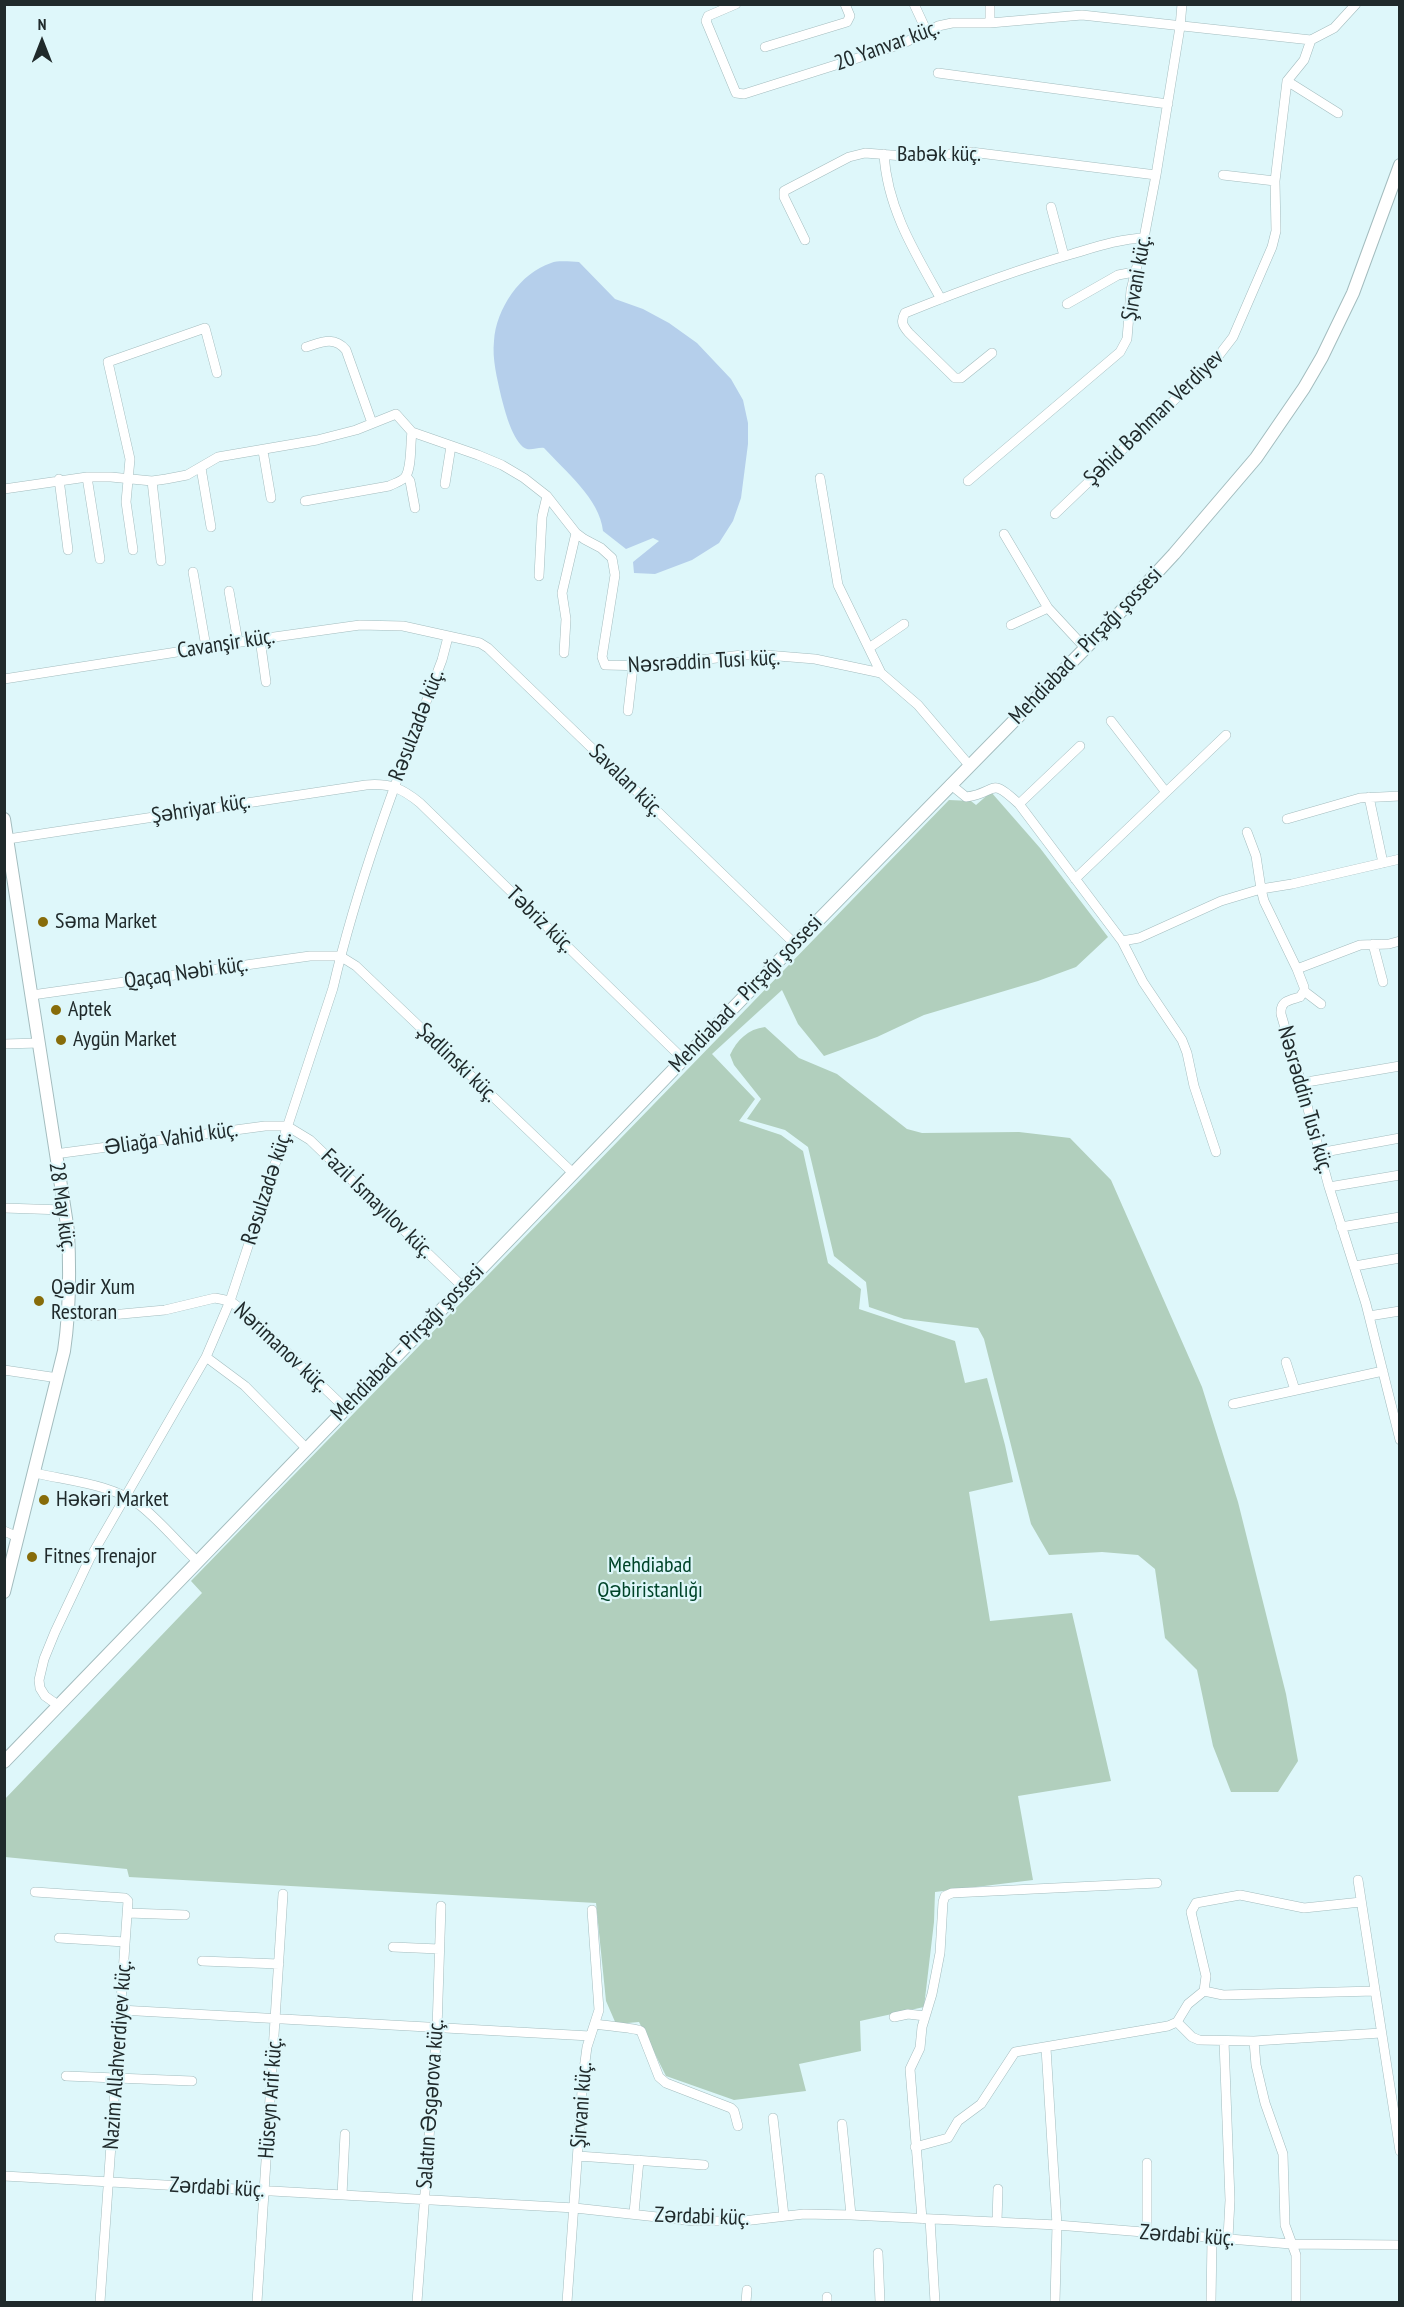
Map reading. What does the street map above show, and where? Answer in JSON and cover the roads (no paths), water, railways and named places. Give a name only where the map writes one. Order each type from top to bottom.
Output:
[{"type":"main road","name":"Mehdiabad - Pirşağı şossesi","points":[[4,1762],[950,784],[1142,590],[1256,458],[1292,408],[1343,316],[1400,165]]},
{"type":"main road","name":"28 May küç.","points":[[4,819],[8,839],[11,897],[32,996],[68,1231],[70,1269],[69,1316],[58,1378],[4,1592]]},
{"type":"street","name":"20 Yanvar küç.","points":[[736,4],[708,16],[706,21],[736,93],[744,94],[902,44],[952,23],[990,23],[1082,15],[1311,40]]},
{"type":"street","points":[[765,47],[847,22],[850,16],[845,4]]},
{"type":"street","points":[[914,4],[927,32]]},
{"type":"street","points":[[990,4],[990,23]]},
{"type":"street","points":[[1082,15],[1083,4]]},
{"type":"street","name":"Şirvani küç.","points":[[968,481],[1120,352],[1127,339],[1134,272],[1144,238],[1156,175],[1182,4]]},
{"type":"street","points":[[1338,113],[1287,81],[1304,60],[1311,40],[1334,28],[1356,4]]},
{"type":"street","points":[[938,73],[1168,104]]},
{"type":"street","name":"Şəhid Bəhman Verdiyev","points":[[1055,514],[1213,363],[1230,342],[1272,247],[1276,231],[1275,181],[1287,81]]},
{"type":"street","name":"Babək küç.","points":[[805,240],[783,196],[784,191],[849,157],[865,153],[916,157],[971,152],[1156,175]]},
{"type":"street","points":[[884,154],[893,207],[940,299]]},
{"type":"street","points":[[1223,175],[1275,181]]},
{"type":"street","points":[[1051,207],[1064,256]]},
{"type":"street","points":[[992,353],[961,378],[955,378],[909,333],[902,319],[905,313],[1026,267],[1128,239],[1144,238]]},
{"type":"street","points":[[1067,304],[1118,275],[1134,272]]},
{"type":"street","points":[[133,550],[126,502],[130,459],[108,362],[205,328],[217,372]]},
{"type":"street","points":[[4,489],[59,479],[87,477],[152,481],[187,475],[225,456],[316,440],[372,423],[346,350],[341,344],[333,340],[306,347]]},
{"type":"street","name":"Nəsrəddin Tusi küç.","points":[[372,423],[396,414],[412,432],[502,465],[547,495],[576,533],[601,548],[612,558],[615,565],[602,662],[605,665],[633,667],[742,655],[766,655],[815,659],[881,673],[918,705],[969,765]]},
{"type":"street","points":[[412,432],[406,476],[412,487],[415,508]]},
{"type":"street","points":[[445,484],[451,446]]},
{"type":"street","points":[[263,451],[271,498]]},
{"type":"street","points":[[201,468],[211,527]]},
{"type":"street","points":[[305,501],[390,486],[406,476]]},
{"type":"street","points":[[87,477],[100,559]]},
{"type":"street","points":[[820,478],[838,585],[881,673]]},
{"type":"street","points":[[59,479],[68,550]]},
{"type":"street","points":[[152,481],[161,561]]},
{"type":"street","points":[[539,576],[542,517],[547,495]]},
{"type":"street","points":[[564,653],[566,619],[562,593],[576,533]]},
{"type":"street","points":[[1004,534],[1048,608],[1086,648]]},
{"type":"street","points":[[193,572],[206,647]]},
{"type":"street","points":[[229,591],[237,642]]},
{"type":"street","points":[[1011,625],[1048,608]]},
{"type":"street","points":[[869,648],[904,624]]},
{"type":"street","name":"Cavanşir küç.","points":[[4,679],[360,625],[403,626],[448,637]]},
{"type":"street","name":"Rəsulzadə küç.","points":[[59,1706],[45,1696],[40,1689],[39,1680],[44,1659],[90,1558],[206,1357],[230,1300],[333,988],[340,956],[381,822],[442,660],[448,637]]},
{"type":"street","name":"Savalan küç.","points":[[448,637],[480,643],[488,648],[795,944]]},
{"type":"street","points":[[260,639],[266,682]]},
{"type":"street","points":[[628,711],[633,667]]},
{"type":"street","points":[[1111,721],[1165,791]]},
{"type":"street","points":[[1075,879],[1226,735]]},
{"type":"street","points":[[1019,804],[1080,746]]},
{"type":"street","points":[[950,784],[966,797],[991,787],[999,787],[1019,804],[1122,941],[1143,982],[1182,1040],[1194,1086],[1216,1152]]},
{"type":"street","name":"Şəhriyar küç.","points":[[8,839],[366,785],[394,786]]},
{"type":"street","name":"Təbriz küç.","points":[[394,786],[406,791],[420,803],[683,1059]]},
{"type":"street","points":[[1287,819],[1345,801],[1369,797],[1400,796]]},
{"type":"street","points":[[1369,797],[1383,862]]},
{"type":"street","name":"Nəsrəddin Tusi küç.","points":[[1247,832],[1256,856],[1264,901],[1297,969],[1304,991],[1300,997],[1286,1001],[1280,1010],[1319,1153],[1370,1316],[1400,1440]]},
{"type":"street","points":[[1122,941],[1138,938],[1221,901],[1261,889],[1400,859]]},
{"type":"street","points":[[1297,969],[1360,945],[1389,944],[1400,941]]},
{"type":"street","points":[[1373,944],[1383,982]]},
{"type":"street","name":"Qaçaq Nəbi küç.","points":[[32,996],[310,956],[340,956]]},
{"type":"street","name":"Şadlinski küç.","points":[[340,956],[356,966],[573,1173]]},
{"type":"street","points":[[1304,991],[1321,1004]]},
{"type":"street","points":[[4,1044],[39,1043]]},
{"type":"street","points":[[1301,1083],[1400,1066]]},
{"type":"street","name":"Əliağa Vahid küç.","points":[[55,1154],[265,1126],[287,1126]]},
{"type":"street","name":"Fazil İsmayılov küç.","points":[[287,1126],[310,1140],[463,1287]]},
{"type":"street","points":[[1319,1153],[1400,1138]]},
{"type":"street","points":[[1329,1187],[1400,1174]]},
{"type":"street","points":[[4,1208],[64,1210]]},
{"type":"street","points":[[1341,1227],[1400,1217]]},
{"type":"street","points":[[1356,1266],[1400,1258]]},
{"type":"street","name":"Nərimanov küç.","points":[[69,1316],[100,1316],[165,1310],[215,1298],[230,1300],[345,1408]]},
{"type":"street","points":[[1370,1316],[1400,1311]]},
{"type":"street","points":[[206,1357],[245,1386],[306,1448]]},
{"type":"street","points":[[1286,1362],[1295,1390]]},
{"type":"street","points":[[4,1370],[58,1378]]},
{"type":"street","points":[[1233,1404],[1383,1371]]},
{"type":"street","points":[[35,1473],[104,1489],[126,1498],[141,1507],[198,1562]]},
{"type":"street","points":[[4,1531],[18,1537]]},
{"type":"street","points":[[1358,1880],[1400,2151]]},
{"type":"street","points":[[935,2302],[915,2147],[910,2069],[920,2048],[925,2016],[932,1994],[940,1953],[945,1896],[952,1893],[1157,1883]]},
{"type":"street","points":[[35,1892],[125,1898],[128,1901],[128,1913],[185,1915]]},
{"type":"street","name":"Hüseyn Arif küç.","points":[[257,2302],[283,1894]]},
{"type":"street","points":[[915,2147],[948,2138],[958,2121],[981,2104],[1015,2052],[1135,2033],[1177,2022],[1188,2004],[1203,1991],[1206,1976],[1191,1912],[1196,1903],[1240,1895],[1262,1898],[1293,1908],[1361,1902]]},
{"type":"street","name":"Salatın Əsgərova küç.","points":[[417,2302],[437,2029],[441,1906]]},
{"type":"street","name":"Şirvani küç.","points":[[567,2302],[583,2077],[590,2036],[599,2010],[592,1910]]},
{"type":"street","name":"Nazim Allahverdiyev küç.","points":[[100,2302],[128,1913]]},
{"type":"street","points":[[59,1938],[125,1942]]},
{"type":"street","points":[[393,1947],[439,1949]]},
{"type":"street","points":[[202,1961],[279,1964]]},
{"type":"street","points":[[1203,1991],[1222,1995],[1375,1991]]},
{"type":"street","points":[[120,2010],[590,2036]]},
{"type":"street","points":[[894,2017],[908,2014],[925,2016]]},
{"type":"street","points":[[1177,2022],[1192,2037],[1199,2040],[1254,2041],[1381,2032]]},
{"type":"street","points":[[596,2024],[613,2028],[637,2028],[641,2031],[660,2077],[666,2083],[731,2108],[738,2126]]},
{"type":"street","points":[[1224,2041],[1230,2200],[1228,2238]]},
{"type":"street","points":[[1254,2041],[1256,2065],[1265,2103],[1283,2154],[1285,2225],[1297,2261],[1296,2302]]},
{"type":"street","points":[[1046,2048],[1057,2225],[1055,2302]]},
{"type":"street","points":[[66,2076],[192,2081]]},
{"type":"street","points":[[773,2118],[784,2216]]},
{"type":"street","points":[[842,2124],[851,2215]]},
{"type":"street","points":[[342,2195],[345,2134]]},
{"type":"street","points":[[579,2156],[704,2165]]},
{"type":"street","points":[[634,2213],[639,2160]]},
{"type":"street","points":[[1147,2163],[1147,2233]]},
{"type":"street","name":"Zərdabi küç.","points":[[4,2176],[575,2208],[711,2222],[784,2216],[851,2215],[997,2221],[1291,2244],[1400,2245]]},
{"type":"street","points":[[997,2221],[998,2189]]},
{"type":"street","points":[[1211,2302],[1212,2238]]},
{"type":"street","points":[[878,2253],[880,2302]]},
{"type":"street","points":[[746,2302],[747,2290]]},
{"type":"water","points":[[554,262],[579,262],[615,299],[643,309],[669,323],[697,343],[731,379],[743,400],[748,423],[748,444],[741,498],[733,521],[719,543],[692,560],[655,574],[634,573],[633,562],[659,541],[653,538],[626,549],[603,531],[589,497],[571,476],[544,448],[528,449],[519,442],[509,423],[501,396],[495,368],[494,348],[499,317],[505,305],[520,284],[540,268]]},
{"type":"place","name":"Səma Market","points":[[43,922]]},
{"type":"place","name":"Aptek","points":[[56,1010]]},
{"type":"place","name":"Aygün Market","points":[[61,1040]]},
{"type":"place","name":"Qədir Xum Restoran","points":[[39,1301]]},
{"type":"place","name":"Həkəri Market","points":[[44,1500]]},
{"type":"place","name":"Fitnes Trenajor","points":[[32,1557]]},
{"type":"park label","name":"Mehdiabad Qəbiristanlığı","points":[[650,1578]]}]
